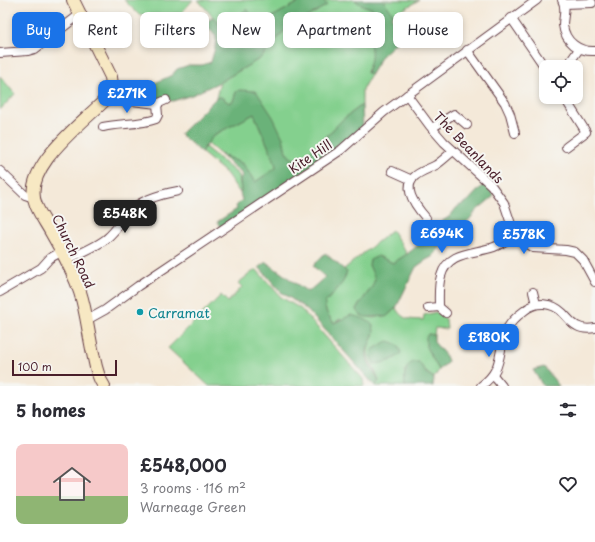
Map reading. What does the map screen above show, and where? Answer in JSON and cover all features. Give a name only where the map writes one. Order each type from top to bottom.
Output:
[{"type":"street","points":[[73,0],[78,12]]},
{"type":"street","name":"Kite Hill","points":[[87,320],[105,310],[138,286],[341,150],[380,115],[537,0]]},
{"type":"street","points":[[592,3],[563,2],[563,22],[565,31],[570,40],[579,49],[595,51]]},
{"type":"street","points":[[511,18],[540,60]]},
{"type":"street","points":[[0,53],[35,49],[73,20]]},
{"type":"street","points":[[0,171],[25,195],[34,198],[34,186],[42,165],[78,126],[106,99],[112,89],[109,73],[96,48]]},
{"type":"street","points":[[571,60],[579,49]]},
{"type":"street","points":[[467,50],[506,103],[515,133]]},
{"type":"street","points":[[112,89],[132,101],[157,104],[166,100]]},
{"type":"street","name":"The Beanlands","points":[[407,95],[432,128],[453,151],[491,185],[506,206],[515,234]]},
{"type":"street","points":[[103,127],[114,124],[133,124],[156,119],[158,115],[157,104]]},
{"type":"street","points":[[566,146],[586,132],[568,104]]},
{"type":"street","points":[[432,128],[454,114],[467,126]]},
{"type":"street","points":[[426,218],[415,204],[411,196],[410,188],[412,180],[419,173],[441,161],[453,151]]},
{"type":"street","points":[[392,171],[412,180]]},
{"type":"street","points":[[0,292],[42,268],[50,258],[63,256],[102,242],[116,231],[130,212],[139,204],[154,197],[178,191]]},
{"type":"street","name":"Church Road","points":[[34,198],[40,214],[63,256],[80,292],[95,364],[104,386]]},
{"type":"street","points":[[439,307],[441,276],[449,261],[459,256],[493,247],[515,234],[521,242],[533,248],[575,252],[583,260],[595,282]]},
{"type":"street","points":[[533,292],[533,305]]},
{"type":"street","points":[[481,386],[493,375],[500,360],[507,329],[513,320],[533,305],[546,304],[561,311],[573,324],[579,327],[588,329],[595,328]]},
{"type":"street","points":[[428,308],[439,307],[446,313]]},
{"type":"street","points":[[493,375],[502,386]]},
{"type":"green space","points":[[124,0],[193,0],[182,12],[140,12],[139,15]]},
{"type":"green space","points":[[198,0],[303,0],[275,15],[275,12],[248,12],[246,10],[245,12],[217,12],[217,21]]},
{"type":"green space","points":[[303,0],[323,0],[327,5],[316,12],[283,12],[283,32],[275,41],[275,15]]},
{"type":"green space","points":[[323,0],[355,0],[360,4],[373,9],[373,12],[316,12],[327,5]]},
{"type":"green space","points":[[355,0],[383,0],[393,14],[391,16],[393,20],[393,46],[382,56],[371,74],[367,73],[371,60],[371,48],[385,48],[385,12],[374,12],[373,9],[360,4]]},
{"type":"green space","points":[[383,0],[419,0],[399,12],[393,12],[393,14]]},
{"type":"green space","points":[[213,17],[217,21],[217,48],[269,48],[261,58],[220,82],[192,95],[173,101],[145,100],[136,98],[132,91],[134,89],[157,82],[172,75],[177,69],[189,65],[202,65],[211,62],[216,37],[209,28],[209,20]]},
{"type":"green space","points":[[283,32],[283,48],[372,49],[372,58],[367,72],[371,74],[362,90],[362,105],[342,120],[318,145],[299,160],[291,158],[286,152],[283,138],[236,92],[233,101],[229,103],[221,97],[216,98],[220,82],[261,58],[269,48],[275,48],[275,41]]},
{"type":"green space","points":[[0,76],[15,94],[0,110]]},
{"type":"green space","points":[[239,90],[256,91],[273,117],[283,138],[286,152],[291,158],[299,160],[318,145],[342,120],[362,105],[363,127],[311,167],[221,228],[217,222],[237,209],[236,206],[242,200],[240,193],[240,179],[242,176],[241,173],[220,154],[243,164],[255,182],[276,168],[275,162],[254,114],[214,135],[201,152],[180,134],[216,98],[221,97],[229,103],[233,101],[236,92]]},
{"type":"green space","points":[[254,114],[275,162],[276,168],[255,182],[243,164],[220,154],[207,143],[214,135]]},
{"type":"green space","points":[[205,147],[239,175],[240,193],[226,173],[201,152]]},
{"type":"green space","points":[[483,185],[487,186],[494,196],[476,211],[432,257],[416,267],[396,308],[386,317],[362,316],[356,309],[372,287],[375,279],[369,265],[370,260],[378,256],[393,263],[407,254],[426,239],[431,226],[450,216],[457,207],[468,201]]},
{"type":"green space","points":[[392,230],[407,254],[393,263],[378,256],[369,265],[376,279],[356,309],[358,313],[373,318],[381,316],[386,317],[396,308],[404,317],[423,320],[424,315],[436,312],[446,319],[447,329],[435,328],[434,335],[428,334],[426,347],[439,370],[434,378],[427,373],[419,363],[405,370],[405,386],[375,386],[379,381],[368,354],[370,342],[374,334],[340,319],[334,323],[326,311],[325,303],[347,272],[344,269]]},
{"type":"green space","points":[[325,253],[347,272],[343,282],[325,303],[326,311],[334,323],[351,315],[368,321],[373,326],[373,335],[368,348],[367,356],[379,381],[375,386],[309,312],[281,292],[259,267],[266,262],[308,292],[325,277],[313,266]]},
{"type":"green space","points":[[256,269],[281,297],[301,309],[363,379],[364,386],[209,386],[168,348],[221,295],[228,302],[242,287],[238,283]]},
{"type":"green space","points":[[428,334],[434,335],[434,342],[446,356],[448,361],[439,370],[426,347],[426,337]]},
{"type":"green space","points":[[387,341],[396,344],[401,353],[389,361],[374,364],[371,356],[372,350]]},
{"type":"green space","points":[[413,362],[419,362],[426,373],[434,378],[433,386],[405,386],[406,369]]},
{"type":"green space","points":[[544,367],[559,386],[543,386],[533,370]]},
{"type":"place","name":"Carramat","points":[[140,312]]}]
